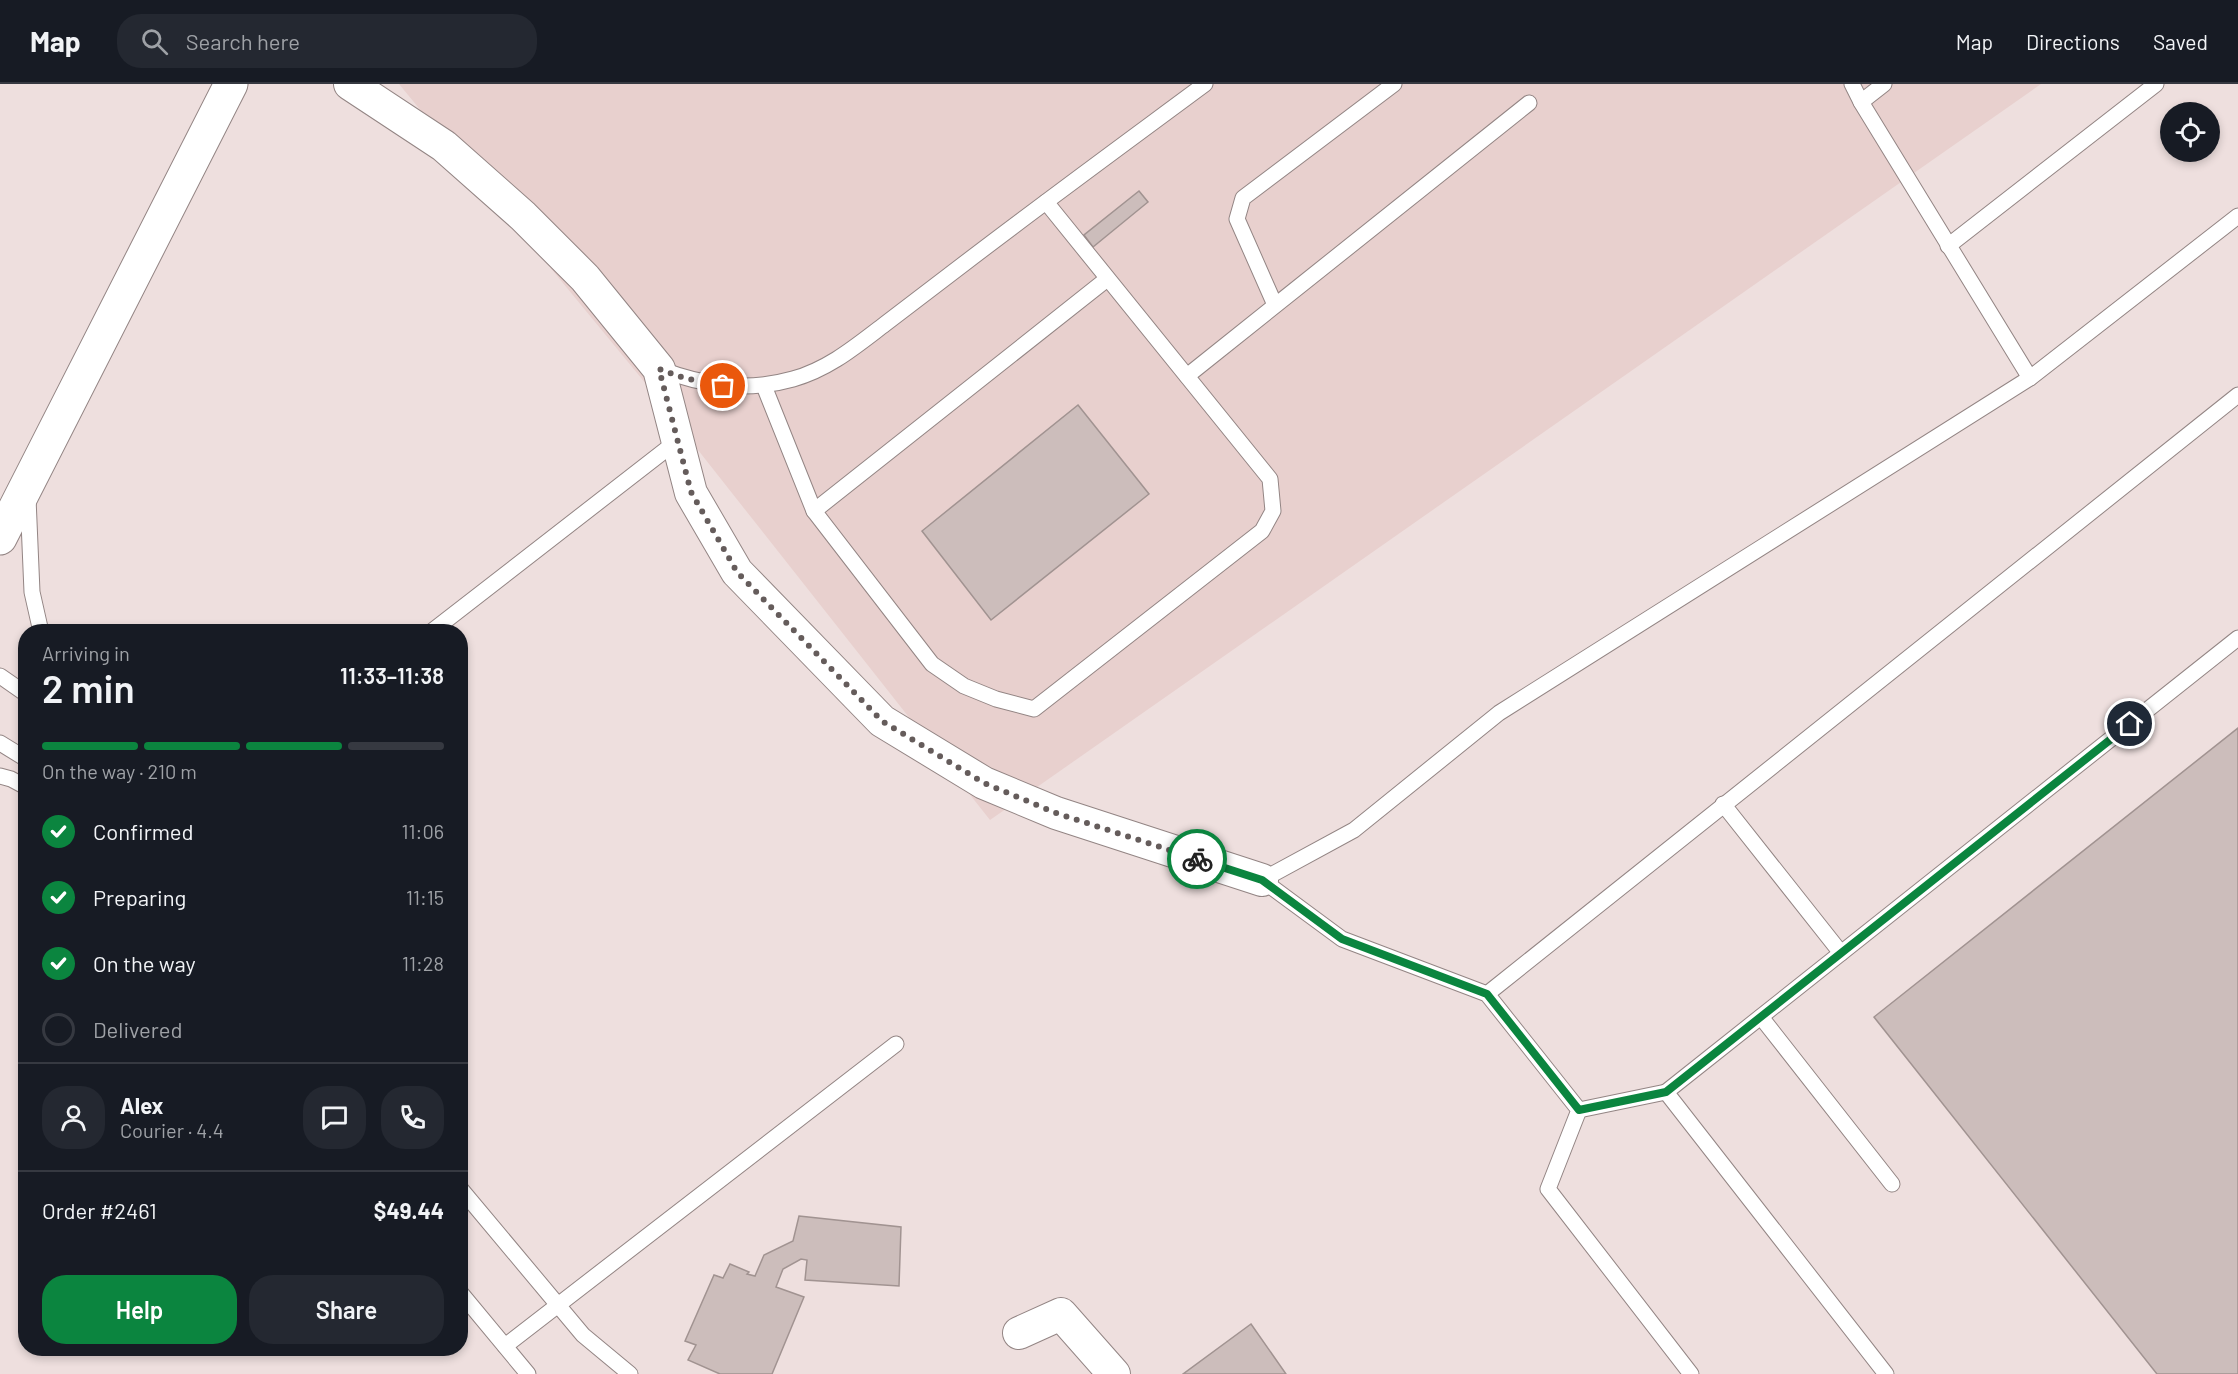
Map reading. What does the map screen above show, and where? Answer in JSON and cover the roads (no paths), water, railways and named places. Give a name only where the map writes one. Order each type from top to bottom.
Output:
[{"type":"main road","points":[[0,538],[231,84]]},
{"type":"street","points":[[350,84],[444,146],[523,216],[585,278],[659,369],[691,492],[737,572],[882,721],[984,783],[1056,813],[1262,880]]},
{"type":"street","points":[[1019,1333],[1061,1314],[1114,1374]]},
{"type":"lane","points":[[659,369],[710,385],[737,387],[764,386],[821,369],[848,353],[1205,84]]},
{"type":"lane","points":[[1275,305],[1237,219],[1243,198],[1394,84]]},
{"type":"lane","points":[[1852,84],[2030,378]]},
{"type":"lane","points":[[1861,102],[1884,84]]},
{"type":"lane","points":[[1948,246],[2156,84]]},
{"type":"lane","points":[[1187,376],[1529,103]]},
{"type":"lane","points":[[764,386],[814,512],[933,664],[964,686],[996,699],[1034,709],[1262,531],[1273,511],[1270,479],[1046,202]]},
{"type":"lane","points":[[1579,1110],[1487,994],[1342,939],[1262,880],[1354,830],[1498,713],[2030,378],[2238,216]]},
{"type":"lane","points":[[814,512],[1107,279]]},
{"type":"lane","points":[[1487,994],[2238,394]]},
{"type":"lane","points":[[441,624],[677,441]]},
{"type":"lane","points":[[27,487],[32,592],[39,624]]},
{"type":"lane","points":[[1579,1110],[1666,1092],[2238,638]]},
{"type":"lane","points":[[0,676],[18,688]]},
{"type":"lane","points":[[0,743],[18,754]]},
{"type":"lane","points":[[0,777],[18,783]]},
{"type":"lane","points":[[1723,804],[1841,953]]},
{"type":"lane","points":[[1761,1017],[1892,1184]]},
{"type":"lane","points":[[505,1346],[896,1044]]},
{"type":"lane","points":[[1666,1092],[1886,1374]]},
{"type":"lane","points":[[1579,1110],[1548,1189],[1690,1374]]},
{"type":"lane","points":[[468,1198],[583,1335],[630,1374]]},
{"type":"lane","points":[[468,1302],[528,1374]]}]
